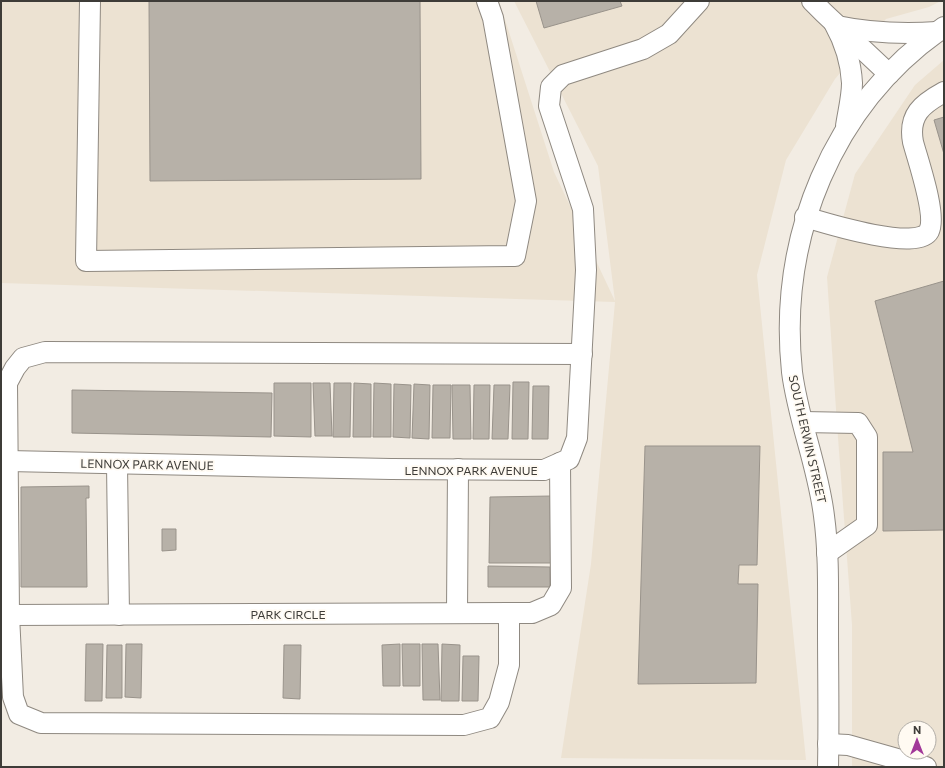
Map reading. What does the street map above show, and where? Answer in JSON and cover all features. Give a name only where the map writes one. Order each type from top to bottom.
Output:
[{"type":"street","points":[[90,1],[86,261],[515,256],[526,201],[493,18],[487,1]]},
{"type":"street","name":"LENNOX PARK AVENUE","points":[[8,461],[544,470],[569,459],[577,438],[586,270],[583,209],[549,106],[551,87],[563,75],[643,49],[669,34],[699,1]]},
{"type":"street","points":[[812,1],[889,74]]},
{"type":"street","points":[[836,24],[852,29],[888,32],[941,30]]},
{"type":"street","points":[[836,24],[845,47],[852,83],[845,132]]},
{"type":"street","name":"SOUTH ERWIN STREET","points":[[828,767],[827,552],[824,514],[820,488],[802,422],[792,372],[790,340],[790,303],[797,248],[805,217],[817,184],[845,132],[868,99],[889,74],[907,56],[941,30]]},
{"type":"street","points":[[805,217],[847,229],[894,238],[911,240],[924,237],[931,222],[930,206],[913,142],[911,132],[912,124],[916,114],[923,106],[944,92]]},
{"type":"street","points":[[509,613],[509,664],[499,702],[490,718],[464,724],[41,723],[18,714],[13,697],[9,615],[7,383],[15,368],[23,358],[45,352],[582,354]]},
{"type":"street","points":[[802,422],[858,423],[867,437],[867,525],[827,552]]},
{"type":"street","name":"PARK CIRCLE","points":[[9,615],[532,613],[551,605],[561,588],[560,463]]},
{"type":"street","points":[[117,464],[119,615]]},
{"type":"street","points":[[457,613],[458,469]]},
{"type":"street","points":[[828,744],[848,745],[926,767]]},
{"type":"shaded area","points":[[1,1],[499,1],[554,172],[615,301],[598,166],[514,1],[941,1],[929,7],[886,19],[835,79],[786,160],[757,275],[806,760],[561,758],[591,564],[615,302],[1,283]]},
{"type":"shaded area","points":[[944,60],[944,767],[852,767],[852,625],[827,277],[855,174],[915,85]]},
{"type":"building","points":[[149,1],[420,1],[421,179],[150,181]]},
{"type":"building","points":[[536,1],[620,1],[622,6],[544,28]]},
{"type":"building","points":[[944,117],[944,154],[934,120]]},
{"type":"building","points":[[944,281],[944,530],[883,531],[883,452],[913,452],[875,301]]},
{"type":"building","points":[[513,382],[529,382],[528,439],[512,439]]},
{"type":"building","points":[[274,383],[311,383],[311,437],[274,436]]},
{"type":"building","points":[[313,383],[330,383],[332,436],[315,436]]},
{"type":"building","points":[[334,383],[351,383],[350,437],[333,437]]},
{"type":"building","points":[[354,383],[371,384],[371,437],[353,437]]},
{"type":"building","points":[[374,383],[391,384],[391,437],[373,437]]},
{"type":"building","points":[[394,384],[411,385],[410,438],[393,437]]},
{"type":"building","points":[[414,384],[430,385],[429,439],[412,438]]},
{"type":"building","points":[[433,385],[451,385],[450,438],[432,438]]},
{"type":"building","points":[[452,385],[470,385],[471,439],[453,439]]},
{"type":"building","points":[[474,385],[490,385],[489,439],[473,439]]},
{"type":"building","points":[[494,385],[510,385],[508,439],[492,439]]},
{"type":"building","points":[[533,386],[549,386],[548,439],[532,439]]},
{"type":"building","points":[[72,390],[272,393],[271,437],[72,433]]},
{"type":"building","points":[[645,446],[760,446],[757,565],[739,565],[738,584],[758,584],[756,683],[638,684]]},
{"type":"building","points":[[89,486],[89,498],[86,498],[87,587],[21,587],[21,487]]},
{"type":"building","points":[[552,496],[552,563],[489,563],[490,497]]},
{"type":"building","points":[[162,529],[176,529],[176,550],[162,551]]},
{"type":"building","points":[[488,566],[550,567],[550,587],[488,587]]},
{"type":"building","points":[[86,644],[103,644],[102,701],[85,701]]},
{"type":"building","points":[[126,644],[142,644],[141,698],[125,697]]},
{"type":"building","points":[[400,644],[400,686],[383,686],[382,645]]},
{"type":"building","points":[[402,644],[420,644],[420,686],[403,686]]},
{"type":"building","points":[[422,644],[438,644],[440,700],[423,700]]},
{"type":"building","points":[[442,644],[460,645],[459,701],[441,701]]},
{"type":"building","points":[[107,645],[122,645],[122,698],[106,698]]},
{"type":"building","points":[[284,645],[301,645],[300,699],[283,698]]},
{"type":"building","points":[[463,656],[479,656],[478,701],[462,701]]}]
